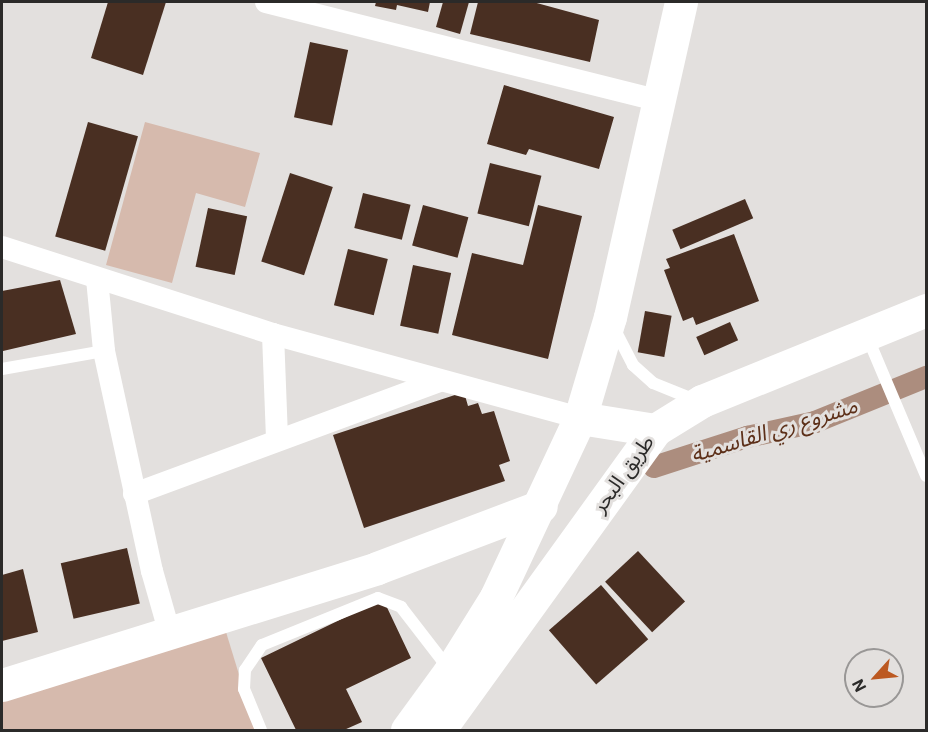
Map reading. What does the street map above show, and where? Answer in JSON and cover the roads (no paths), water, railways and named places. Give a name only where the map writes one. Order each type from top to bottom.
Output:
[{"type":"main road","points":[[407,730],[450,671],[496,597],[541,506],[580,418],[610,316],[681,2]]},
{"type":"main road","name":"طريق البحر","points":[[439,730],[655,430],[702,401],[927,310]]},
{"type":"main road","points":[[580,418],[655,430]]},
{"type":"main road","points":[[2,685],[377,568],[541,506]]},
{"type":"street","points":[[266,2],[659,101]]},
{"type":"street","points":[[2,247],[273,334],[580,418]]},
{"type":"street","points":[[97,279],[104,351],[134,494],[170,634]]},
{"type":"street","points":[[273,334],[277,439]]},
{"type":"street","points":[[134,494],[277,439],[440,381]]},
{"type":"lane","points":[[610,316],[618,342],[633,365],[653,383],[676,395],[702,401]]},
{"type":"lane","points":[[866,334],[927,476]]},
{"type":"lane","points":[[2,369],[104,351]]},
{"type":"lane","points":[[261,730],[244,689],[250,659],[262,645],[378,598],[401,607],[450,671]]},
{"type":"waterway","name":"مشروع ري القاسمية","points":[[654,467],[747,437],[815,422],[926,377]]}]
